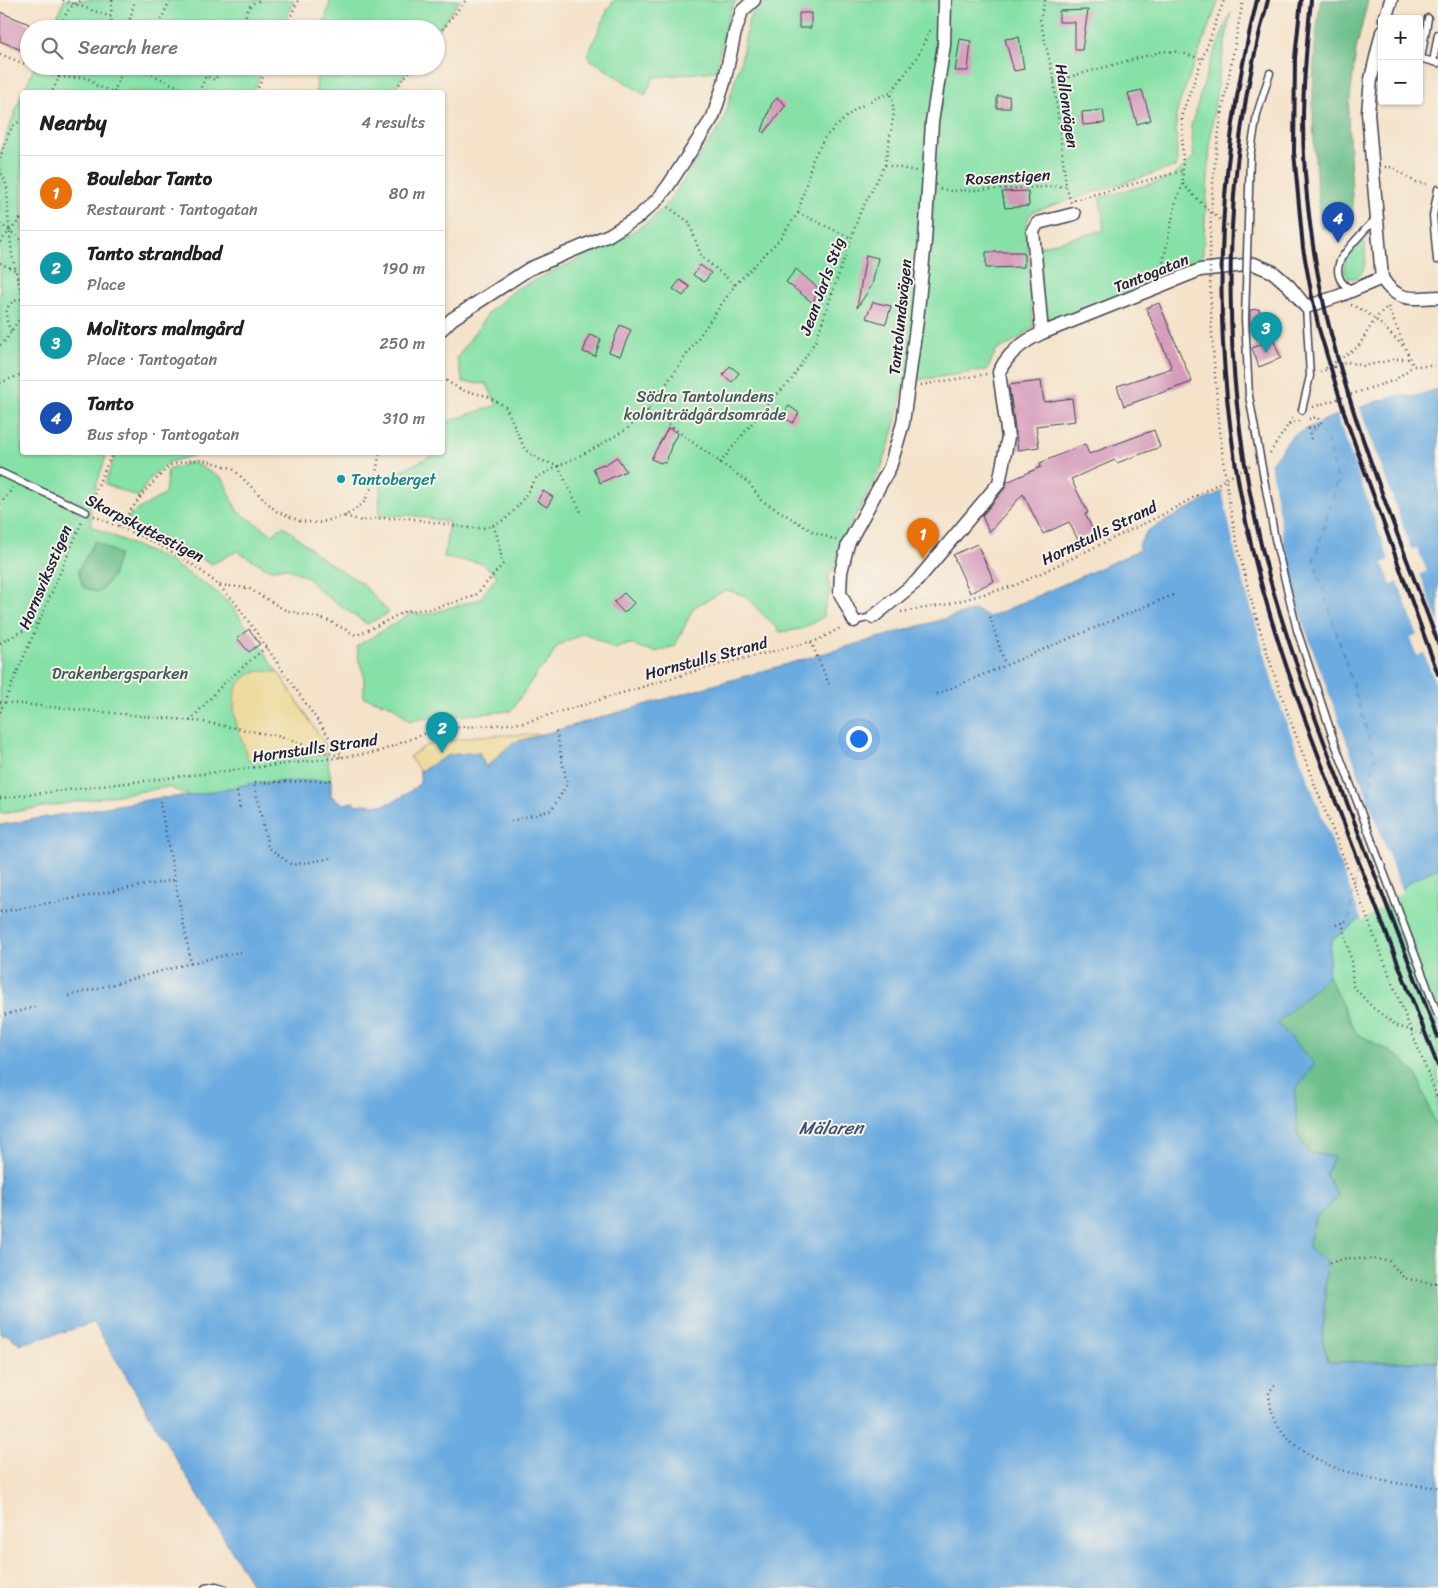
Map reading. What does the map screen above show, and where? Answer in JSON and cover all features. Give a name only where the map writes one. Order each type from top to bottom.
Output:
[{"type":"street","points":[[445,326],[452,319],[528,269],[609,235],[638,217],[658,199],[713,117],[724,83],[735,32],[742,11],[754,0]]},
{"type":"street","name":"Tantolundsvägen","points":[[854,621],[840,593],[841,572],[848,544],[890,467],[903,423],[919,300],[930,173],[932,122],[944,45],[945,0]]},
{"type":"street","points":[[1386,15],[1391,0]]},
{"type":"street","points":[[1378,53],[1371,79],[1368,113],[1382,278],[1388,288],[1395,294],[1409,298],[1438,297]]},
{"type":"street","points":[[1042,333],[1033,231],[1038,223],[1074,214]]},
{"type":"street","name":"Tantogatan","points":[[999,372],[1003,363],[1024,341],[1200,270],[1254,264],[1273,272],[1289,286],[1306,307]]},
{"type":"street","points":[[1306,307],[1382,278]]},
{"type":"street","points":[[873,617],[916,582],[999,483],[1008,437],[999,372]]},
{"type":"lane","points":[[1423,44],[1428,18]]},
{"type":"lane","points":[[1423,60],[1436,62],[1438,34]]},
{"type":"lane","points":[[1270,73],[1258,114],[1250,157],[1245,319],[1249,396],[1275,539],[1297,630],[1334,741],[1438,1015]]},
{"type":"lane","points":[[1437,260],[1434,216],[1438,189]]},
{"type":"lane","points":[[1356,289],[1350,288],[1339,279],[1340,260],[1377,217]]},
{"type":"lane","points":[[1302,410],[1310,376],[1306,307]]},
{"type":"lane","name":"Skarpskyttestigen","points":[[0,472],[86,512]]},
{"type":"lane","points":[[854,621],[873,617]]},
{"type":"lane","points":[[205,1588],[216,1586],[223,1588]]},
{"type":"path","points":[[63,0],[110,17]]},
{"type":"path","points":[[64,20],[72,4],[83,0]]},
{"type":"path","points":[[111,20],[112,0]]},
{"type":"path","points":[[130,20],[135,0]]},
{"type":"path","points":[[161,20],[170,0]]},
{"type":"path","points":[[243,20],[251,4],[261,0]]},
{"type":"path","points":[[289,20],[298,0]]},
{"type":"path","points":[[445,25],[466,0]]},
{"type":"path","name":"Hallonvägen","points":[[1045,0],[1040,19],[1054,81],[1066,186],[1074,214]]},
{"type":"path","points":[[1166,285],[1160,270],[1176,201],[1183,184],[1182,114],[1224,0]]},
{"type":"path","points":[[1222,113],[1244,0]]},
{"type":"path","points":[[344,516],[362,521],[383,518],[408,518],[468,528],[483,528],[493,525],[506,519],[519,505],[538,477],[627,429],[648,410],[735,285],[778,241],[798,213],[813,159],[825,137],[854,110],[891,92],[918,56],[930,29]]},
{"type":"path","points":[[1054,81],[1164,51],[1179,52],[1202,59]]},
{"type":"path","points":[[0,54],[20,62]]},
{"type":"path","points":[[53,75],[59,77],[88,78],[97,86],[108,90]]},
{"type":"path","points":[[115,90],[120,75]]},
{"type":"path","points":[[153,75],[185,90]]},
{"type":"path","points":[[200,90],[206,76],[215,80],[218,75]]},
{"type":"path","points":[[257,90],[264,75]]},
{"type":"path","points":[[396,90],[407,75]]},
{"type":"path","points":[[53,90],[59,77]]},
{"type":"path","name":"Jean Jarls Stig","points":[[720,463],[764,408],[792,379],[816,340],[860,213],[885,166],[894,113],[891,92]]},
{"type":"path","points":[[0,158],[12,128],[15,123],[20,122]]},
{"type":"path","points":[[885,166],[921,171]]},
{"type":"path","points":[[1386,167],[1392,166],[1411,180],[1429,185]]},
{"type":"path","points":[[0,169],[8,186],[9,231],[20,289]]},
{"type":"path","points":[[1070,201],[1182,171]]},
{"type":"path","points":[[1183,184],[1206,208],[1243,238]]},
{"type":"path","name":"Rosenstigen","points":[[951,191],[1066,186]]},
{"type":"path","points":[[668,208],[688,222],[701,256],[735,285]]},
{"type":"path","points":[[798,213],[851,238]]},
{"type":"path","points":[[0,242],[20,219]]},
{"type":"path","points":[[0,224],[20,239]]},
{"type":"path","points":[[0,263],[15,270]]},
{"type":"path","points":[[1308,386],[1321,371],[1358,347],[1375,319],[1387,307],[1395,294]]},
{"type":"path","points":[[11,332],[5,314],[9,307],[20,298]]},
{"type":"path","points":[[1331,299],[1356,307],[1375,319],[1405,348]]},
{"type":"path","points":[[1387,307],[1413,366]]},
{"type":"path","points":[[0,345],[20,318]]},
{"type":"path","points":[[1321,371],[1348,362],[1364,366],[1397,359],[1410,359]]},
{"type":"path","points":[[1268,456],[1295,415],[1302,410],[1324,405],[1395,380],[1413,366],[1438,366]]},
{"type":"path","points":[[925,384],[999,372]]},
{"type":"path","points":[[0,383],[20,375]]},
{"type":"path","points":[[445,380],[461,390],[487,396],[506,407],[525,450],[540,460],[558,466],[582,514]]},
{"type":"path","points":[[648,410],[749,483],[760,500],[812,531],[844,543]]},
{"type":"path","points":[[1311,439],[1309,429],[1322,424],[1317,417]]},
{"type":"path","name":"Hornsviksstigen","points":[[0,712],[2,702],[112,455]]},
{"type":"path","points":[[119,527],[145,491],[170,465],[192,460],[208,461],[232,468],[276,511],[300,521],[318,523],[344,516],[363,504],[374,483],[379,455]]},
{"type":"path","name":"Hornstulls Strand","points":[[900,612],[945,605],[1016,585],[1166,513],[1252,465]]},
{"type":"path","points":[[0,504],[19,480]]},
{"type":"path","name":"Skarpskyttestigen","points":[[86,512],[183,559],[218,585],[235,602],[343,757]]},
{"type":"path","points":[[218,585],[248,588],[285,610],[327,620],[356,635],[362,634],[406,611],[430,609],[475,596],[503,564],[493,525]]},
{"type":"path","points":[[937,694],[1173,595]]},
{"type":"path","points":[[990,617],[1005,664]]},
{"type":"path","name":"Hornstulls Strand","points":[[0,798],[378,752],[436,729],[523,723],[702,669],[818,640],[854,621]]},
{"type":"path","points":[[0,643],[38,622]]},
{"type":"path","points":[[811,642],[828,684]]},
{"type":"path","points":[[190,721],[222,685],[267,647]]},
{"type":"path","points":[[2,702],[190,721],[277,736],[343,757]]},
{"type":"path","points":[[511,821],[552,810],[567,784],[556,730]]},
{"type":"path","points":[[331,780],[254,783],[268,847],[292,866],[334,858]]},
{"type":"path","points":[[236,787],[240,809]]},
{"type":"path","points":[[159,798],[191,963]]},
{"type":"path","points":[[0,912],[174,880]]},
{"type":"path","points":[[1336,925],[1349,920]]},
{"type":"path","points":[[1342,922],[1351,959],[1353,986],[1372,1007],[1397,1026],[1438,1039]]},
{"type":"path","points":[[69,996],[191,963],[244,951]]},
{"type":"path","points":[[0,1016],[35,1007]]},
{"type":"path","points":[[1330,1263],[1347,1258],[1388,1260],[1404,1278],[1433,1284],[1438,1282]]},
{"type":"path","points":[[1275,1385],[1269,1392],[1269,1404],[1276,1422],[1302,1452],[1327,1465],[1368,1478],[1412,1486],[1438,1487]]},
{"type":"green space","points":[[64,0],[294,0],[285,20],[56,20]]},
{"type":"green space","points":[[331,0],[460,0],[445,21],[325,20]]},
{"type":"green space","points":[[614,0],[737,0],[727,22],[716,71],[654,77],[645,95],[587,57],[608,9]]},
{"type":"green space","name":"Södra Tantolundens koloniträdgårdsområde","points":[[779,0],[1219,0],[1179,104],[1176,116],[1177,166],[1032,212],[1026,223],[1033,328],[1012,343],[995,351],[987,370],[918,380],[904,385],[895,427],[881,469],[843,538],[834,568],[828,576],[830,592],[823,613],[825,616],[802,629],[780,632],[745,596],[726,590],[694,607],[675,646],[655,652],[630,644],[615,649],[584,633],[557,646],[549,661],[537,673],[511,711],[409,721],[393,706],[364,697],[364,675],[359,661],[357,646],[412,613],[425,615],[480,599],[497,576],[482,563],[444,558],[449,522],[410,515],[379,516],[381,480],[434,455],[445,455],[445,449],[448,448],[445,439],[445,422],[497,405],[487,384],[463,382],[457,358],[489,312],[516,289],[617,241],[650,221],[670,200],[723,122],[741,60],[749,19],[756,9],[765,3]]},
{"type":"green space","points":[[1321,0],[1368,0],[1356,50],[1348,115],[1353,214],[1321,229],[1314,143],[1313,86],[1314,57]]},
{"type":"green space","points":[[1231,12],[1219,74],[1211,132],[1202,265],[1054,323],[1044,316],[1038,247],[1104,230],[1100,198],[1171,178],[1194,157],[1191,126],[1210,63]]},
{"type":"green space","points":[[31,75],[260,75],[254,90],[24,90]]},
{"type":"green space","points":[[317,75],[404,75],[393,90],[316,90]]},
{"type":"green space","name":"Drakenbergsparken","points":[[20,99],[20,455],[106,455],[94,492],[90,495],[91,526],[167,560],[214,590],[231,605],[258,642],[325,744],[331,780],[254,783],[190,796],[168,787],[0,814],[0,152]]},
{"type":"green space","points":[[1361,241],[1365,244],[1364,267],[1359,276],[1348,278],[1344,268],[1345,263],[1349,253]]},
{"type":"green space","points":[[115,455],[196,455],[169,462],[151,477],[138,497],[105,484]]},
{"type":"green space","points":[[192,462],[223,479],[237,511],[272,534],[284,526],[324,560],[363,584],[389,613],[367,624],[318,590],[307,577],[284,567],[270,570],[237,551],[212,564],[127,520],[131,514],[165,494],[168,470]]},
{"type":"green space","points":[[95,541],[119,554],[112,577],[99,593],[83,587],[78,570]]},
{"type":"green space","points":[[1438,868],[1438,1132],[1417,1075],[1401,1058],[1356,1033],[1328,976],[1330,941],[1414,879]]},
{"type":"green space","points":[[1328,976],[1356,1033],[1401,1058],[1417,1075],[1438,1132],[1438,1362],[1328,1362],[1322,1338],[1327,1262],[1308,1248],[1315,1218],[1338,1197],[1326,1175],[1333,1158],[1309,1153],[1297,1135],[1295,1090],[1277,1023]]},
{"type":"sand","points":[[260,671],[278,672],[325,744],[327,754],[249,761],[236,722],[235,696],[238,685],[246,677]]},
{"type":"sand","points":[[544,734],[512,743],[485,768],[449,755],[420,771],[409,757],[425,746],[476,736]]},
{"type":"water","name":"Mälaren","points":[[1438,389],[1438,868],[1414,879],[1331,941],[1328,976],[1277,1023],[1315,1064],[1295,1090],[1297,1135],[1309,1153],[1334,1157],[1326,1175],[1338,1197],[1315,1218],[1308,1247],[1327,1262],[1322,1337],[1327,1362],[1438,1362],[1438,1588],[254,1588],[94,1323],[21,1344],[6,1334],[0,1334],[0,825],[159,798],[190,796],[254,783],[331,780],[331,796],[344,804],[353,802],[357,805],[386,804],[402,797],[420,783],[420,771],[449,755],[479,752],[486,768],[512,743],[975,610],[990,617],[1140,550],[1138,546],[1147,531],[1269,466],[1292,436],[1329,418],[1397,395],[1413,397]]},
{"type":"pier","points":[[1359,405],[1411,549],[1417,548],[1427,571],[1420,574],[1438,622],[1438,691],[1424,653],[1417,656],[1410,638],[1417,634],[1398,582],[1391,585],[1383,563],[1389,560],[1336,413]]},
{"type":"pier","points":[[1270,462],[1297,607],[1402,892],[1362,921],[1277,697],[1236,556],[1223,495],[1222,489],[1268,465]]},
{"type":"building","points":[[1088,10],[1082,50],[1075,50],[1075,22],[1059,22],[1059,11]]},
{"type":"building","points":[[0,12],[20,20],[20,49],[0,41]]},
{"type":"building","points":[[799,13],[811,13],[811,28],[799,28]]},
{"type":"building","points":[[1019,37],[1024,69],[1014,71],[1005,39]]},
{"type":"building","points":[[960,39],[971,41],[968,71],[955,71]]},
{"type":"building","points":[[1142,90],[1151,120],[1137,124],[1128,93]]},
{"type":"building","points":[[997,96],[1009,96],[1010,108],[997,108]]},
{"type":"building","points":[[777,98],[786,105],[764,133],[762,131],[772,103]]},
{"type":"building","points":[[1103,110],[1105,123],[1083,125],[1082,112]]},
{"type":"building","points":[[1028,191],[1029,206],[1005,208],[1002,192]]},
{"type":"building","points":[[986,252],[1024,252],[1024,267],[986,268]]},
{"type":"building","points":[[866,255],[878,258],[872,285],[857,308]]},
{"type":"building","points":[[700,265],[711,273],[704,282],[693,275]]},
{"type":"building","points":[[796,269],[818,288],[813,303],[786,282]]},
{"type":"building","points":[[680,280],[690,287],[683,296],[673,289]]},
{"type":"building","points":[[873,302],[891,306],[886,324],[866,318]]},
{"type":"building","points":[[1159,303],[1192,382],[1124,406],[1117,386],[1172,368],[1146,308]]},
{"type":"building","points":[[1259,309],[1262,323],[1250,325],[1250,310]]},
{"type":"building","points":[[620,325],[631,330],[620,356],[609,352]]},
{"type":"building","points":[[589,335],[601,339],[595,356],[583,352]]},
{"type":"building","points":[[1273,339],[1281,358],[1259,367],[1252,348]]},
{"type":"building","points":[[730,366],[739,373],[732,382],[723,375]]},
{"type":"building","points":[[1041,381],[1044,402],[1072,398],[1075,421],[1036,426],[1039,447],[1018,450],[1009,385]]},
{"type":"building","points":[[789,406],[799,413],[793,423],[782,416]]},
{"type":"building","points":[[668,428],[678,433],[672,443],[666,463],[661,463],[651,459]]},
{"type":"building","points":[[1154,430],[1160,447],[1117,463],[1115,460],[1071,479],[1088,513],[1085,514],[1094,532],[1078,540],[1069,522],[1043,534],[1023,494],[989,532],[982,516],[1005,488],[1007,482],[1041,467],[1040,463],[1085,444],[1089,454]]},
{"type":"building","points":[[617,457],[626,471],[600,483],[593,468],[604,465]]},
{"type":"building","points":[[543,491],[553,497],[547,507],[537,501]]},
{"type":"building","points":[[977,544],[994,581],[970,593],[953,555]]},
{"type":"building","points":[[624,593],[634,603],[624,613],[614,602]]},
{"type":"building","points":[[249,629],[260,644],[249,652],[237,638]]},
{"type":"ferry route","points":[[1310,434],[1320,431],[1326,437],[1338,481],[1314,560],[1375,757],[1365,817]]},
{"type":"ferry route","points":[[1349,920],[1364,828]]},
{"type":"railway","points":[[1257,0],[1232,130],[1225,195],[1222,326],[1226,391],[1234,457],[1246,522],[1262,588],[1282,653],[1304,718],[1438,1066]]},
{"type":"railway","points":[[1268,0],[1251,72],[1239,145],[1232,219],[1231,294],[1234,368],[1242,442],[1254,515],[1272,587],[1290,646],[1332,763],[1438,1037]]},
{"type":"railway","points":[[1301,0],[1295,58],[1294,152],[1303,248],[1312,297],[1319,329],[1347,422],[1438,674]]},
{"type":"railway","points":[[1311,0],[1304,90],[1303,145],[1310,224],[1323,302],[1340,366],[1365,446],[1438,643]]},
{"type":"place","name":"Tanto","points":[[1338,243]]},
{"type":"place","name":"Molitors malmgård","points":[[1266,353]]},
{"type":"place","name":"Tantoberget","points":[[341,479]]},
{"type":"place","name":"Boulebar Tanto","points":[[923,559]]},
{"type":"place","name":"Tanto strandbad","points":[[442,753]]}]
